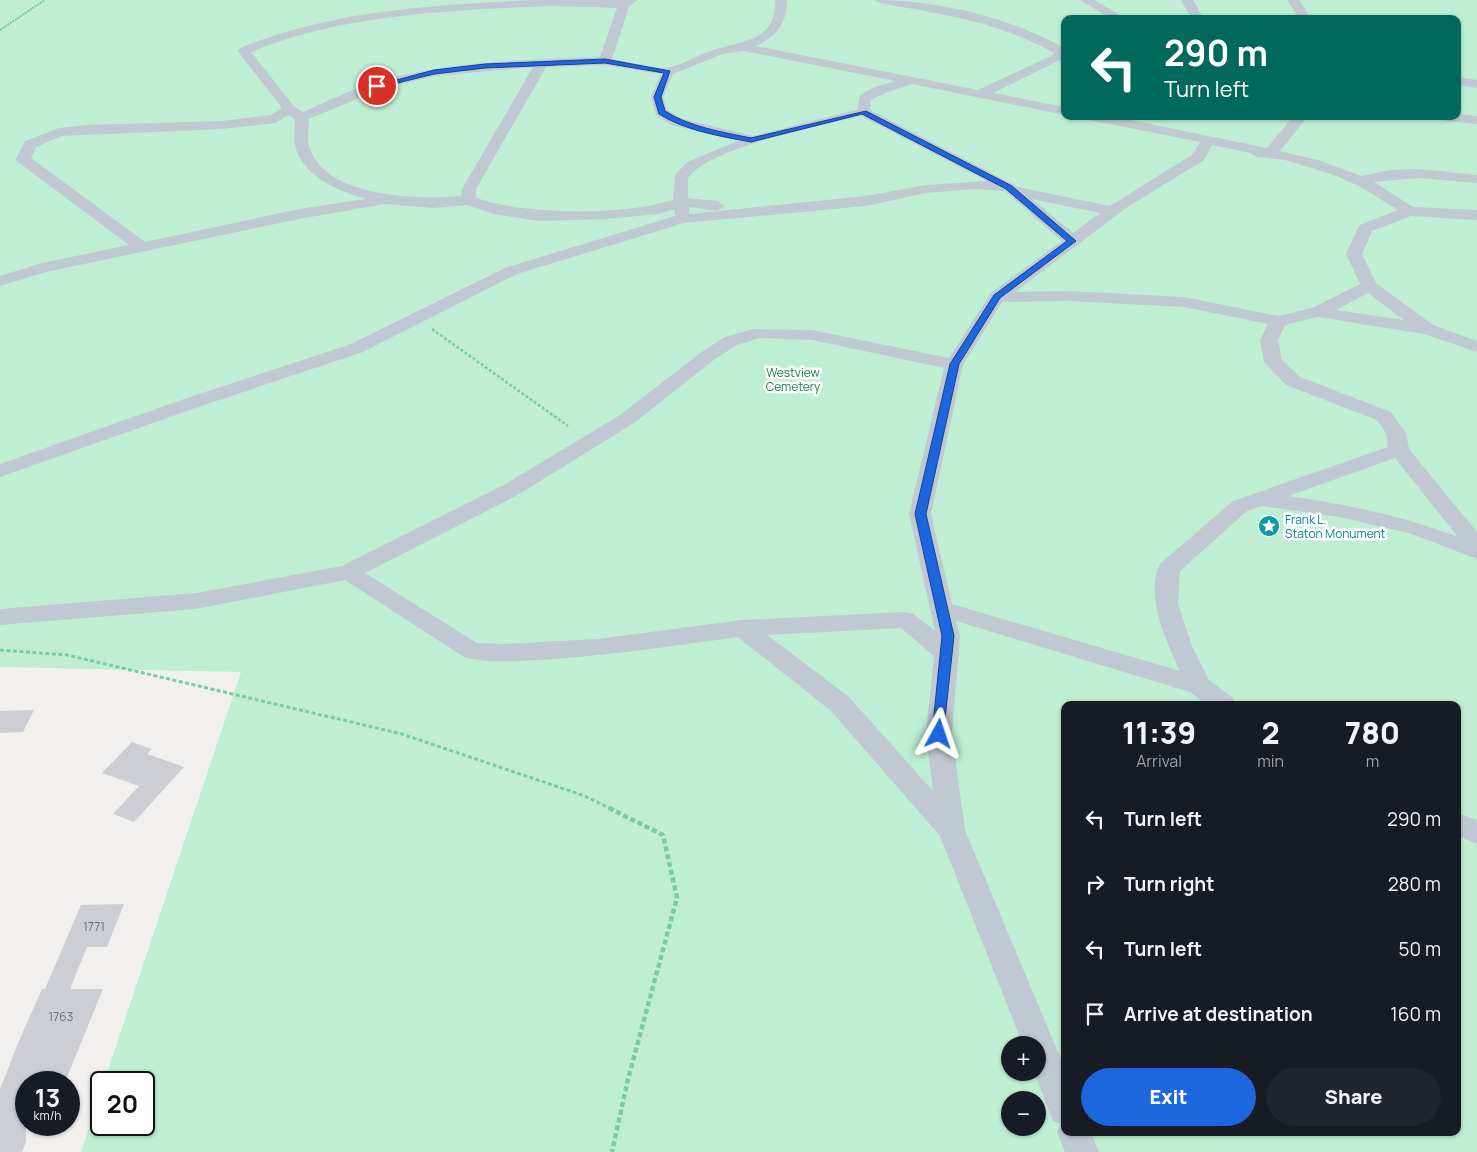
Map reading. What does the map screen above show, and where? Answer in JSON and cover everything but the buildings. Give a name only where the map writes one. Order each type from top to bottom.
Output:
[{"type":"lane","points":[[302,117],[377,86],[434,72],[542,63],[605,61],[668,72],[720,51],[744,47],[766,38],[774,29],[782,13],[781,0]]},
{"type":"lane","points":[[880,0],[973,16],[1061,49]]},
{"type":"lane","points":[[1086,0],[1114,15]]},
{"type":"lane","points":[[1187,0],[1196,15]]},
{"type":"lane","points":[[1293,0],[1303,15]]},
{"type":"lane","points":[[302,117],[288,109],[244,51],[262,42],[304,30],[430,11],[512,4],[627,2],[605,61]]},
{"type":"lane","points":[[744,47],[1061,110]]},
{"type":"lane","points":[[980,94],[1056,59],[1061,54]]},
{"type":"lane","points":[[468,200],[469,190],[542,63]]},
{"type":"lane","points":[[668,72],[658,97],[662,112],[668,118],[704,130],[751,140]]},
{"type":"lane","points":[[863,112],[865,98],[871,93],[913,81]]},
{"type":"lane","points":[[1461,81],[1477,84]]},
{"type":"lane","points":[[142,247],[35,170],[23,159],[30,144],[59,132],[86,129],[222,125],[275,118],[288,109]]},
{"type":"lane","points":[[681,211],[682,195],[678,183],[682,173],[708,157],[751,140],[863,112],[1011,189],[1072,241]]},
{"type":"lane","points":[[302,117],[302,146],[314,166],[335,184],[386,200]]},
{"type":"lane","points":[[1461,118],[1477,120]]},
{"type":"lane","points":[[1104,120],[1204,148],[1270,153],[1304,160],[1359,181],[1394,198],[1409,211]]},
{"type":"lane","points":[[1270,153],[1298,120]]},
{"type":"lane","points":[[1061,1099],[951,830],[939,734],[948,636],[920,514],[954,364],[997,297],[1112,211],[1204,148]]},
{"type":"lane","points":[[1359,181],[1385,174],[1421,172],[1477,179]]},
{"type":"lane","points":[[299,214],[322,202],[332,193],[335,184]]},
{"type":"lane","points":[[0,281],[42,268],[299,214],[386,200],[433,203],[468,200],[494,209],[538,216],[606,214],[659,209],[681,211],[769,210],[866,201],[926,189],[972,185],[1011,189],[1112,211]]},
{"type":"lane","points":[[0,471],[194,402],[357,348],[511,271],[681,211]]},
{"type":"lane","points":[[1427,329],[1369,286],[1354,254],[1366,228],[1409,211],[1477,215]]},
{"type":"lane","points":[[1040,264],[1037,277],[1047,286],[1068,296]]},
{"type":"lane","points":[[997,297],[1068,296],[1184,302],[1278,321],[1318,312],[1369,286]]},
{"type":"lane","points":[[1318,312],[1427,329],[1477,347]]},
{"type":"lane","points":[[1278,321],[1269,340],[1273,362],[1293,381],[1384,416],[1396,433],[1399,450],[1477,546]]},
{"type":"lane","points":[[0,617],[196,601],[348,572],[517,486],[627,419],[709,355],[731,341],[759,333],[812,335],[954,364]]},
{"type":"lane","points":[[1199,686],[1180,646],[1166,604],[1169,568],[1240,506],[1399,450]]},
{"type":"lane","points":[[1261,499],[1339,510],[1415,528],[1477,552]]},
{"type":"lane","points":[[348,572],[472,651],[504,653],[598,648],[742,628],[906,620],[946,653]]},
{"type":"lane","points":[[942,608],[1199,686],[1219,701]]},
{"type":"lane","points":[[742,628],[840,704],[951,830]]},
{"type":"lane","points":[[1461,825],[1477,833]]},
{"type":"lane","points":[[1076,1136],[1082,1152]]},
{"type":"path","points":[[0,30],[45,0]]},
{"type":"path","points":[[417,318],[568,426]]},
{"type":"path","points":[[0,650],[67,655],[402,734],[585,796],[663,834],[677,898],[628,1078],[612,1152]]},
{"type":"green space","name":"Westview Cemetery","points":[[0,0],[1477,0],[1477,1152],[81,1152],[90,1125],[90,1136],[155,1136],[155,1071],[108,1071],[241,672],[0,667]]},
{"type":"place","name":"Frank L. Staton Monument","points":[[1269,526]]},
{"type":"route","points":[[377,86],[434,72],[485,66],[605,61],[668,72],[658,97],[662,112],[668,118],[704,130],[751,140],[863,112],[1009,187],[1072,241],[997,297],[954,364],[920,514],[948,636],[939,734]]}]
